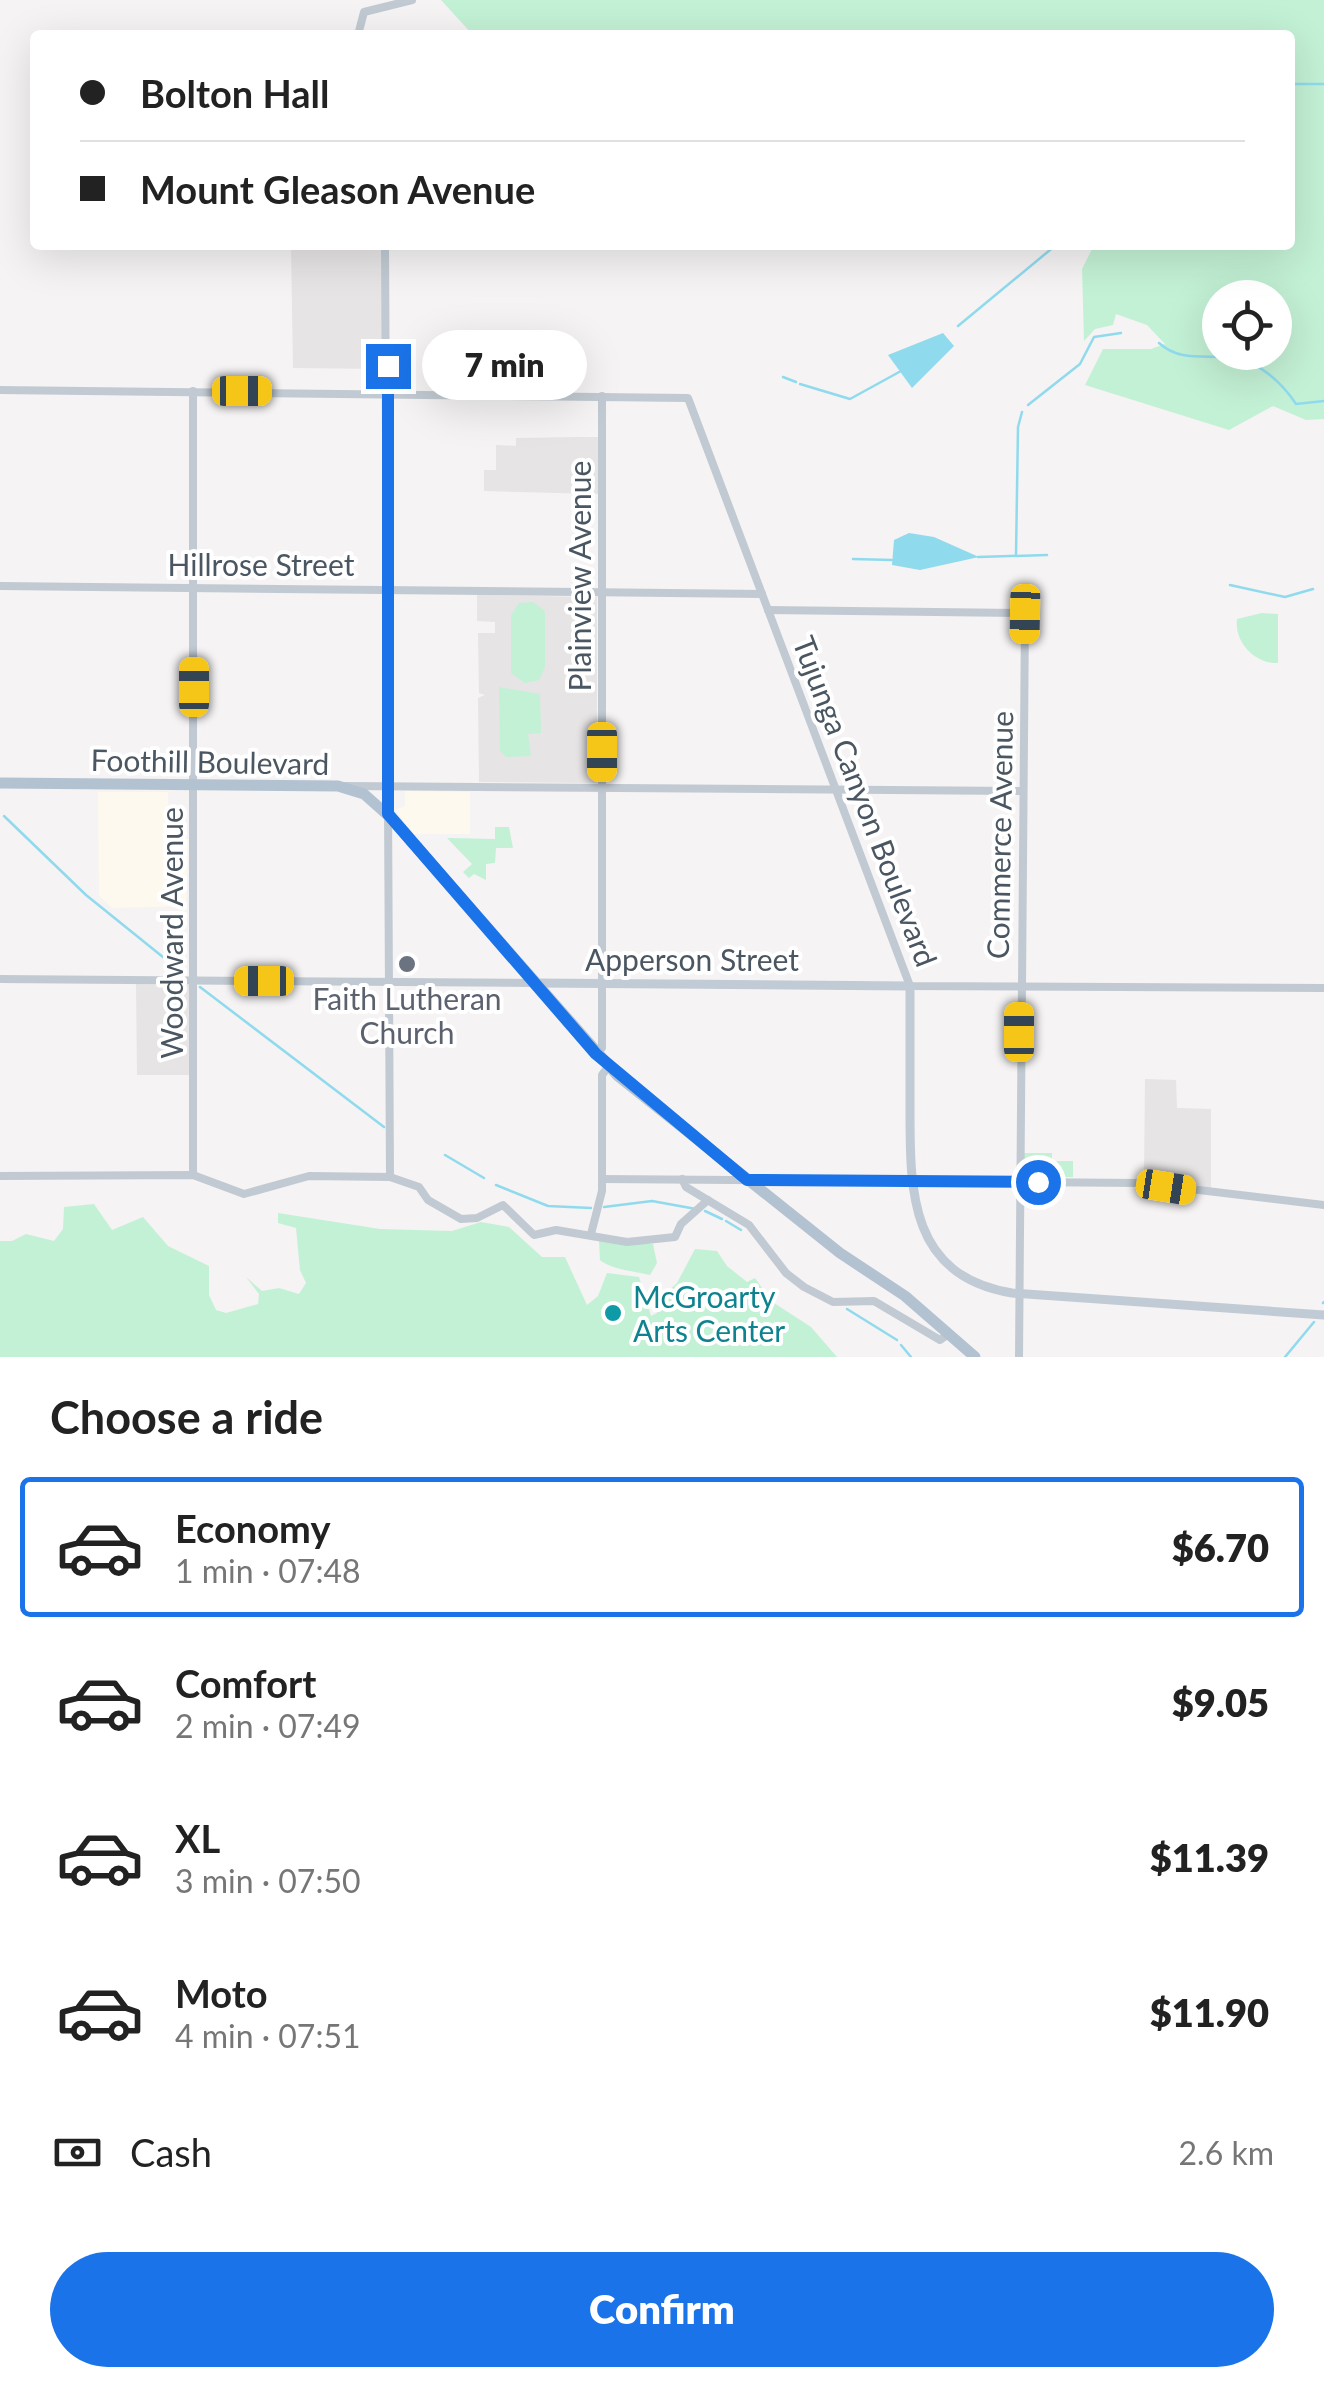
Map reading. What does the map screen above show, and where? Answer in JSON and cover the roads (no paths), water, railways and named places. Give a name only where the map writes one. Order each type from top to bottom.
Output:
[{"type":"main road","name":"Foothill Boulevard","points":[[0,784],[338,786],[364,794],[388,814],[608,1067],[840,1253],[905,1296],[974,1357]]},
{"type":"main road","name":"Apperson Street","points":[[534,983],[910,986]]},
{"type":"main road","name":"Tujunga Canyon Boulevard","points":[[910,986],[910,1180],[919,1224],[946,1261],[978,1283],[1019,1294],[1324,1315]]},
{"type":"street","points":[[359,30],[364,12],[412,0]]},
{"type":"street","points":[[385,250],[389,392],[390,1177]]},
{"type":"street","points":[[0,390],[602,396]]},
{"type":"street","name":"Woodward Avenue","points":[[192,1176],[193,391]]},
{"type":"street","name":"Tujunga Canyon Boulevard","points":[[602,396],[688,398],[910,986]]},
{"type":"street","name":"Plainview Avenue","points":[[596,1054],[602,1048],[602,396]]},
{"type":"street","name":"Hillrose Street","points":[[0,586],[388,587],[762,594]]},
{"type":"street","name":"Commerce Avenue","points":[[768,610],[1025,614],[1018,1357]]},
{"type":"street","points":[[338,786],[1022,791]]},
{"type":"street","name":"Apperson Street","points":[[0,979],[534,983]]},
{"type":"street","name":"Apperson Street","points":[[910,986],[1324,988]]},
{"type":"street","points":[[591,1234],[602,1178],[602,1075],[608,1067]]},
{"type":"street","points":[[0,1176],[192,1176],[242,1194],[309,1176],[390,1177],[419,1187],[428,1200],[462,1219],[474,1219],[504,1204],[534,1235],[554,1230],[627,1242],[676,1236],[681,1224],[696,1215],[708,1200]]},
{"type":"street","points":[[602,1178],[1140,1183],[1324,1206]]},
{"type":"street","points":[[682,1179],[756,1231],[786,1273],[804,1287],[835,1302],[874,1301],[928,1336],[940,1340],[947,1335]]},
{"type":"street","points":[[694,1179],[697,1193]]},
{"type":"water","points":[[943,333],[954,346],[912,388],[888,355]]},
{"type":"water","points":[[909,533],[934,537],[979,557],[920,570],[892,565],[894,540]]},
{"type":"waterway","points":[[1295,84],[1324,84]]},
{"type":"waterway","points":[[958,326],[1050,250]]},
{"type":"waterway","points":[[1028,405],[1080,364],[1094,337],[1121,333]]},
{"type":"waterway","points":[[1159,343],[1176,353],[1234,358],[1253,364],[1278,382],[1296,404],[1324,401]]},
{"type":"waterway","points":[[800,384],[850,399],[901,371]]},
{"type":"waterway","points":[[783,377],[796,382]]},
{"type":"waterway","points":[[1016,556],[1018,427],[1022,412]]},
{"type":"waterway","points":[[978,557],[1047,555]]},
{"type":"waterway","points":[[853,559],[892,560]]},
{"type":"waterway","points":[[1230,585],[1285,597],[1313,589]]},
{"type":"waterway","points":[[4,816],[86,895],[184,974]]},
{"type":"waterway","points":[[200,987],[384,1127]]},
{"type":"waterway","points":[[445,1155],[484,1178]]},
{"type":"waterway","points":[[496,1185],[548,1206],[591,1208]]},
{"type":"waterway","points":[[604,1207],[652,1201],[696,1209]]},
{"type":"waterway","points":[[705,1211],[722,1219]]},
{"type":"waterway","points":[[726,1221],[741,1230]]},
{"type":"waterway","points":[[847,1309],[897,1340]]},
{"type":"waterway","points":[[1285,1357],[1314,1322]]},
{"type":"waterway","points":[[901,1345],[911,1357]]},
{"type":"place","name":"Faith Lutheran Church","points":[[407,964]]},
{"type":"place","name":"McGroarty Arts Center","points":[[613,1313]]}]
